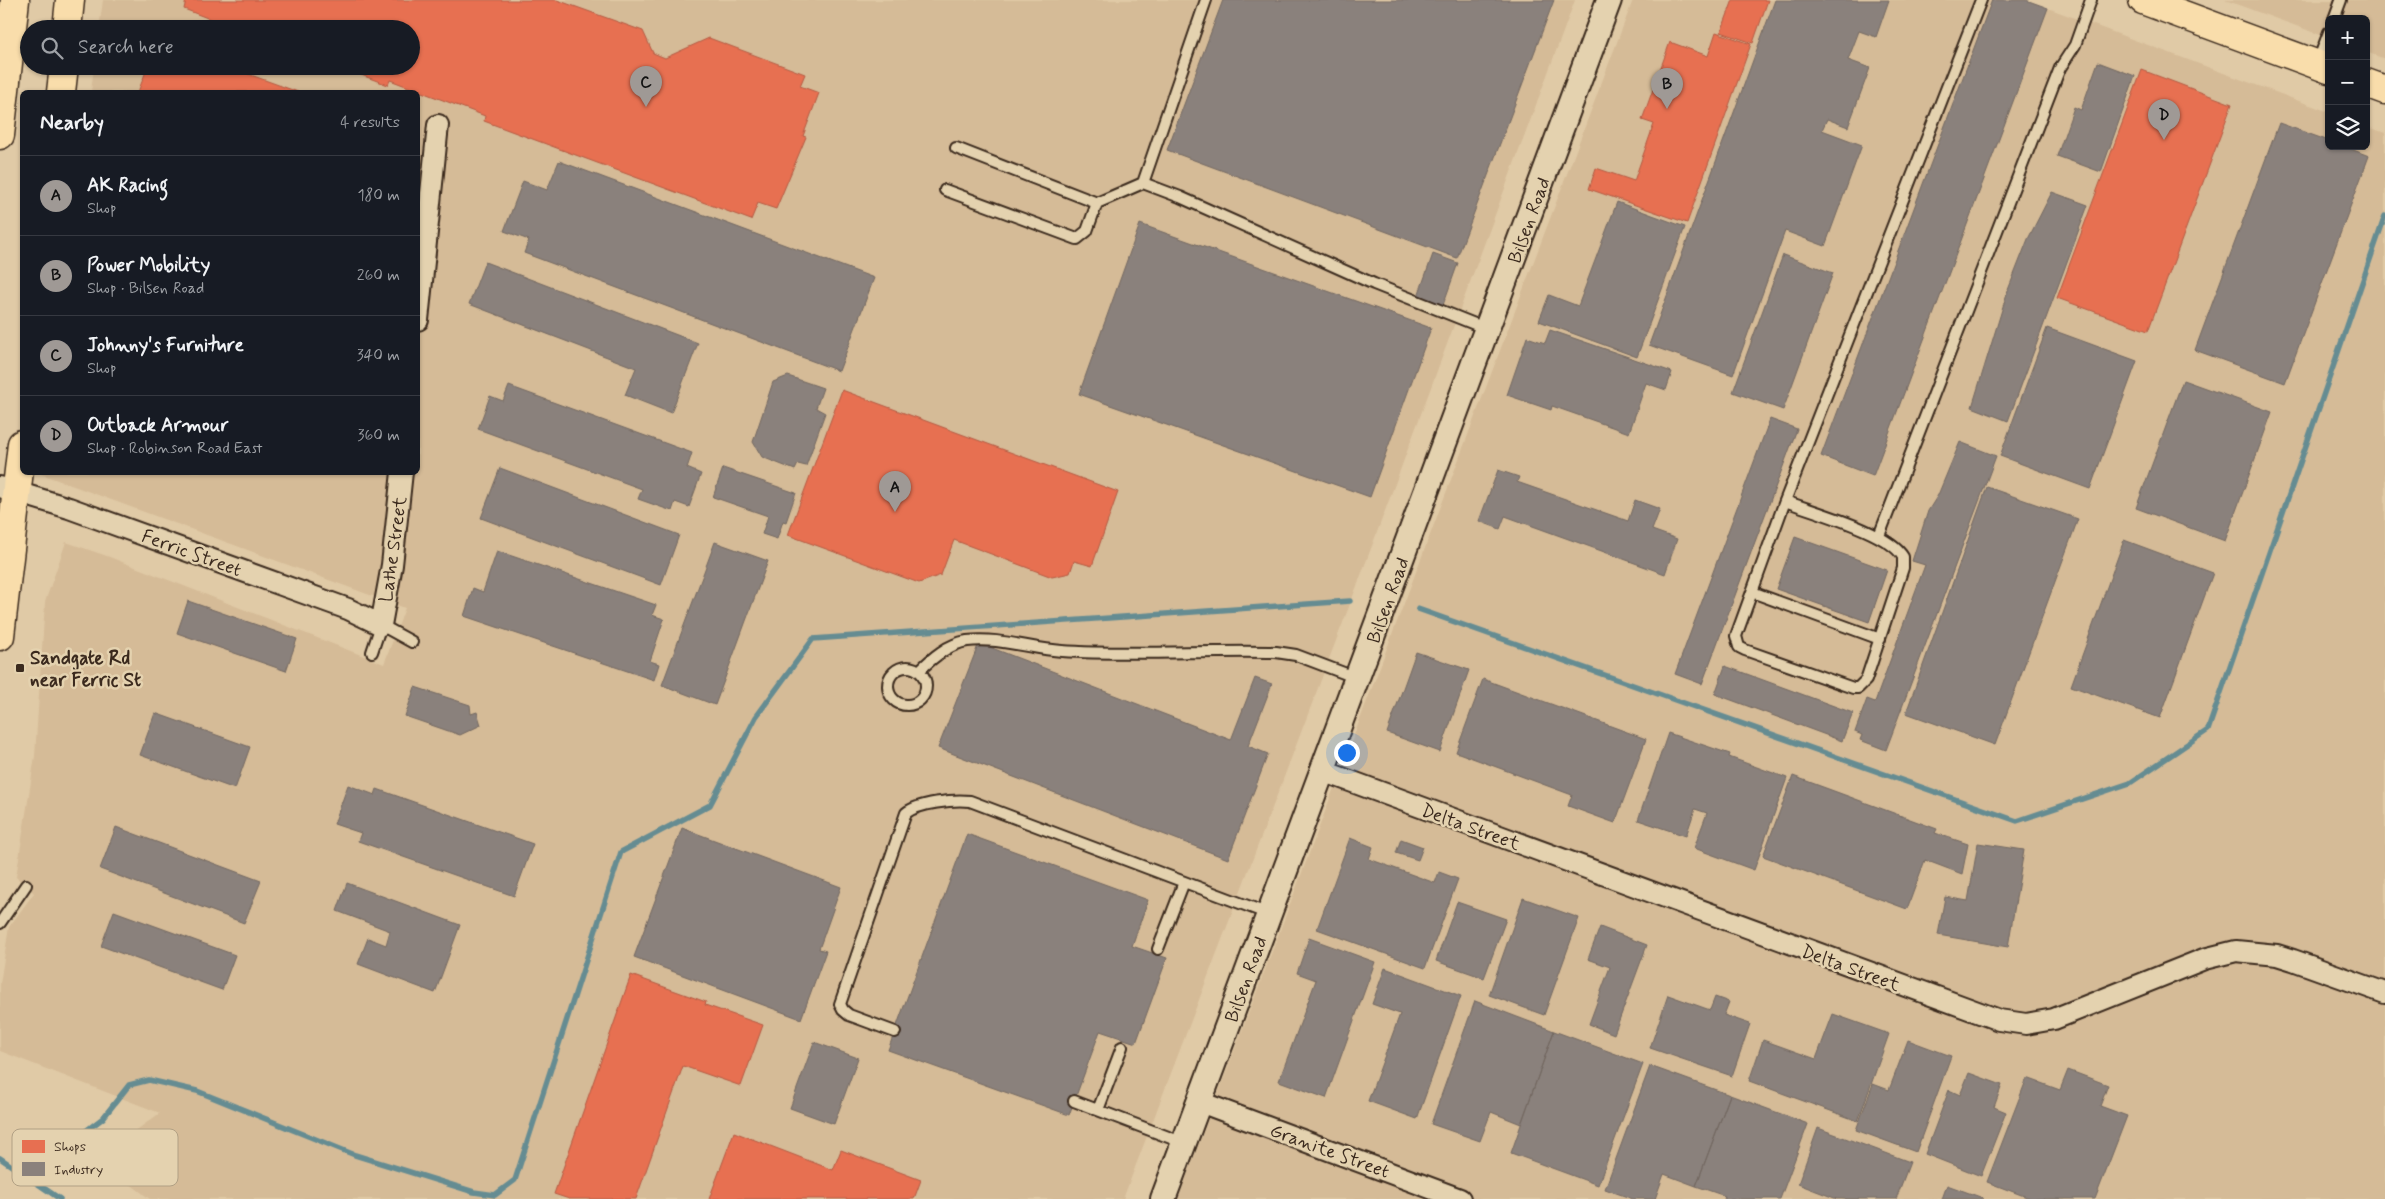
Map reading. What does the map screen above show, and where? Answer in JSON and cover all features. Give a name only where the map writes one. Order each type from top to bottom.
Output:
[{"type":"main road","points":[[0,135],[4,59],[15,0]]},
{"type":"main road","points":[[68,20],[70,0]]},
{"type":"main road","points":[[2143,0],[2323,67]]},
{"type":"main road","points":[[61,90],[63,75]]},
{"type":"main road","points":[[2370,84],[2385,90]]},
{"type":"main road","points":[[0,636],[9,490],[20,451]]},
{"type":"street","name":"Bilsen Road","points":[[1163,1199],[1609,0]]},
{"type":"street","points":[[420,300],[438,125]]},
{"type":"street","name":"Lathe Street","points":[[381,624],[392,565],[402,475]]},
{"type":"street","name":"Ferric Street","points":[[9,490],[69,508],[348,609],[381,624]]},
{"type":"street","name":"Delta Street","points":[[1323,771],[1999,1020],[2026,1024],[2054,1019],[2204,959],[2236,951],[2277,955],[2385,993]]},
{"type":"street","name":"Granite Street","points":[[1200,1102],[1460,1199]]},
{"type":"lane","points":[[1143,183],[1206,0]]},
{"type":"lane","points":[[1785,501],[1879,536],[1896,547],[1904,561],[1866,680],[1858,688],[1853,688],[1745,650],[1739,647],[1736,636],[1785,501],[1981,0]]},
{"type":"lane","points":[[1879,536],[2060,68],[2075,45],[2091,0]]},
{"type":"lane","points":[[2335,15],[2341,0]]},
{"type":"lane","points":[[956,148],[1097,203],[1143,183],[1180,197],[1374,284],[1487,329]]},
{"type":"lane","points":[[945,190],[1077,239],[1087,231],[1097,203]]},
{"type":"lane","points":[[1752,592],[1880,639]]},
{"type":"lane","points":[[372,652],[381,624],[412,642]]},
{"type":"lane","points":[[919,671],[932,658],[944,650],[965,642],[983,640],[1080,652],[1276,652],[1296,655],[1357,678]]},
{"type":"lane","points":[[895,1032],[849,1015],[842,1010],[840,1004],[906,813],[912,808],[962,800],[970,801],[1269,914]]},
{"type":"lane","points":[[1158,949],[1184,882]]},
{"type":"lane","points":[[0,923],[26,885]]},
{"type":"lane","points":[[1098,1110],[1122,1047]]},
{"type":"lane","points":[[1074,1101],[1184,1143]]},
{"type":"shaded area","points":[[103,0],[1575,0],[1363,570],[1123,1199],[150,1199],[133,1186],[178,1186],[178,1129],[138,1129],[160,1113],[0,1051],[0,984],[9,927],[34,893],[16,877],[35,756],[45,602],[66,542],[107,556],[384,664],[405,608],[44,475],[420,475],[420,90],[91,90],[93,75],[420,75],[420,20],[100,20]]},
{"type":"shaded area","points":[[1633,0],[2026,0],[2325,111],[2325,150],[2370,150],[2370,127],[2385,133],[2385,1199],[1178,1199]]},
{"type":"shaded area","points":[[2225,0],[2385,0],[2385,59],[2370,53],[2370,15],[2325,15],[2325,37]]},
{"type":"building: Shops","points":[[186,0],[557,0],[643,31],[653,53],[665,58],[709,38],[805,74],[800,86],[819,93],[803,136],[806,137],[776,209],[758,203],[751,220],[484,121],[485,116],[420,90],[390,80],[388,85],[361,75],[420,75],[420,20],[213,20],[184,9]]},
{"type":"building: Shops","points":[[1733,0],[1768,0],[1753,43],[1721,32]]},
{"type":"building: Shops","points":[[1716,32],[1751,44],[1687,223],[1589,189],[1596,168],[1634,181],[1654,124],[1642,120],[1670,42],[1708,56]]},
{"type":"building: Shops","points":[[2142,70],[2232,104],[2148,331],[2057,298]]},
{"type":"building: Shops","points":[[145,75],[251,75],[292,90],[139,90]]},
{"type":"building: Shops","points":[[842,390],[1118,492],[1092,566],[1074,561],[1070,573],[1052,577],[954,540],[941,575],[919,583],[788,535]]},
{"type":"building: Shops","points":[[631,975],[706,1002],[705,1005],[763,1025],[741,1086],[683,1066],[636,1199],[569,1199],[554,1194]]},
{"type":"building: Shops","points":[[734,1132],[833,1170],[841,1150],[921,1180],[914,1199],[709,1199]]},
{"type":"building: Industry","points":[[1223,0],[1554,0],[1457,258],[1167,150]]},
{"type":"building: Industry","points":[[1775,0],[1889,0],[1876,37],[1859,31],[1848,60],[1870,68],[1848,127],[1827,119],[1822,130],[1862,145],[1825,246],[1785,231],[1733,375],[1649,345]]},
{"type":"building: Industry","points":[[1992,0],[2026,0],[2048,8],[1873,476],[1821,456]]},
{"type":"building: Industry","points":[[2098,62],[2135,76],[2101,172],[2057,156],[2074,107],[2081,110]]},
{"type":"building: Industry","points":[[2279,123],[2325,140],[2325,150],[2353,150],[2369,156],[2285,383],[2195,350]]},
{"type":"building: Industry","points":[[559,161],[874,278],[839,371],[524,253],[529,240],[504,231],[523,181],[547,190]]},
{"type":"building: Industry","points":[[2052,192],[2088,205],[2008,421],[1972,407],[2008,290],[2028,239]]},
{"type":"building: Industry","points":[[1617,202],[1685,227],[1637,357],[1539,321],[1549,295],[1578,306]]},
{"type":"building: Industry","points":[[1140,224],[1431,328],[1370,497],[1079,394]]},
{"type":"building: Industry","points":[[1433,254],[1458,263],[1443,305],[1418,296]]},
{"type":"building: Industry","points":[[1783,255],[1833,273],[1783,410],[1733,392]]},
{"type":"building: Industry","points":[[485,262],[698,343],[671,413],[625,395],[636,368],[469,304]]},
{"type":"building: Industry","points":[[2047,328],[2137,361],[2090,489],[2000,456]]},
{"type":"building: Industry","points":[[1550,330],[1672,372],[1666,390],[1646,383],[1629,433],[1552,406],[1551,410],[1507,395],[1527,337],[1545,343]]},
{"type":"building: Industry","points":[[788,376],[823,388],[816,408],[825,413],[806,466],[798,464],[795,470],[762,457],[753,442],[773,382]]},
{"type":"building: Industry","points":[[2183,380],[2272,412],[2225,541],[2136,508]]},
{"type":"building: Industry","points":[[509,386],[692,453],[687,468],[701,474],[689,507],[675,502],[672,511],[638,499],[642,489],[478,429],[490,396],[503,401]]},
{"type":"building: Industry","points":[[1770,419],[1797,429],[1702,684],[1675,674]]},
{"type":"building: Industry","points":[[1960,442],[1996,456],[1886,750],[1860,740],[1862,735],[1855,732],[1867,699],[1875,702],[1925,565],[1912,561],[1928,511],[1938,495]]},
{"type":"building: Industry","points":[[500,468],[679,535],[661,585],[481,518]]},
{"type":"building: Industry","points":[[723,468],[796,493],[786,522],[783,521],[777,539],[762,534],[768,516],[713,497]]},
{"type":"building: Industry","points":[[1498,470],[1519,477],[1517,482],[1628,521],[1635,500],[1660,509],[1652,530],[1677,539],[1665,574],[1505,516],[1500,529],[1479,521]]},
{"type":"building: Industry","points":[[1987,487],[2078,519],[1995,745],[1906,713]]},
{"type":"building: Industry","points":[[1795,537],[1887,570],[1869,622],[1776,589]]},
{"type":"building: Industry","points":[[2124,540],[2213,573],[2160,718],[2071,686]]},
{"type":"building: Industry","points":[[715,542],[768,561],[715,705],[662,685]]},
{"type":"building: Industry","points":[[497,551],[656,605],[652,615],[664,619],[650,661],[659,664],[654,680],[464,616],[473,588],[483,592]]},
{"type":"building: Industry","points":[[188,601],[297,639],[286,671],[177,633]]},
{"type":"building: Industry","points":[[979,643],[1231,740],[1255,678],[1272,684],[1248,746],[1268,754],[1228,859],[938,748]]},
{"type":"building: Industry","points":[[1416,652],[1469,670],[1440,752],[1387,733]]},
{"type":"building: Industry","points":[[1725,666],[1853,713],[1842,741],[1715,694]]},
{"type":"building: Industry","points":[[1483,679],[1646,739],[1615,823],[1568,806],[1572,795],[1456,752]]},
{"type":"building: Industry","points":[[415,687],[470,705],[471,714],[477,712],[481,725],[460,735],[405,716]]},
{"type":"building: Industry","points":[[155,713],[250,747],[235,789],[140,755]]},
{"type":"building: Industry","points":[[1668,733],[1730,754],[1729,757],[1787,778],[1754,870],[1694,848],[1707,813],[1695,809],[1686,836],[1638,820]]},
{"type":"building: Industry","points":[[1793,776],[1937,829],[1935,833],[1968,844],[1962,874],[1925,860],[1907,909],[1763,856]]},
{"type":"building: Industry","points":[[348,785],[375,795],[377,789],[533,844],[514,896],[358,841],[361,833],[334,824]]},
{"type":"building: Industry","points":[[116,827],[261,881],[244,923],[100,869]]},
{"type":"building: Industry","points":[[682,828],[841,887],[819,949],[826,951],[801,1019],[634,957]]},
{"type":"building: Industry","points":[[967,834],[1148,900],[1132,946],[1167,958],[1136,1043],[1100,1031],[1069,1115],[888,1050]]},
{"type":"building: Industry","points":[[1350,838],[1373,847],[1369,859],[1435,883],[1439,872],[1458,879],[1425,968],[1317,929]]},
{"type":"building: Industry","points":[[1401,839],[1423,847],[1418,860],[1396,853]]},
{"type":"building: Industry","points":[[1978,843],[2024,850],[2008,947],[1938,935],[1945,897],[1968,901]]},
{"type":"building: Industry","points":[[347,883],[460,925],[435,993],[358,964],[368,938],[386,945],[390,931],[337,911]]},
{"type":"building: Industry","points":[[1523,898],[1579,918],[1544,1015],[1489,995]]},
{"type":"building: Industry","points":[[1457,902],[1506,919],[1484,978],[1436,961]]},
{"type":"building: Industry","points":[[114,911],[235,955],[222,990],[101,946]]},
{"type":"building: Industry","points":[[1600,927],[1647,945],[1614,1034],[1589,1024],[1610,967],[1588,959]]},
{"type":"building: Industry","points":[[1309,938],[1375,962],[1326,1098],[1279,1081],[1316,980],[1297,973]]},
{"type":"building: Industry","points":[[1385,968],[1461,996],[1417,1119],[1368,1101],[1400,1014],[1372,1004]]},
{"type":"building: Industry","points":[[1668,995],[1710,1010],[1715,997],[1729,1002],[1724,1015],[1750,1024],[1732,1076],[1650,1048]]},
{"type":"building: Industry","points":[[1475,1001],[1554,1031],[1521,1124],[1491,1112],[1480,1141],[1431,1124]]},
{"type":"building: Industry","points":[[1833,1014],[1889,1034],[1858,1121],[1749,1081],[1763,1040],[1816,1059]]},
{"type":"building: Industry","points":[[1554,1031],[1643,1064],[1598,1185],[1511,1153]]},
{"type":"building: Industry","points":[[1908,1040],[1951,1056],[1916,1152],[1856,1130],[1873,1084],[1889,1090]]},
{"type":"building: Industry","points":[[814,1042],[858,1058],[834,1124],[790,1108]]},
{"type":"building: Industry","points":[[1650,1066],[1730,1095],[1696,1186],[1664,1174],[1655,1199],[1633,1199],[1605,1189]]},
{"type":"building: Industry","points":[[2068,1070],[2108,1085],[2100,1106],[2127,1116],[2095,1199],[2032,1199],[1987,1182],[2027,1078],[2060,1090]]},
{"type":"building: Industry","points":[[1969,1073],[2002,1085],[1994,1107],[2006,1112],[1981,1176],[1925,1154],[1949,1090],[1960,1095]]},
{"type":"building: Industry","points":[[1730,1095],[1808,1124],[1780,1199],[1724,1199],[1725,1196],[1696,1186]]},
{"type":"building: Industry","points":[[1818,1128],[1910,1162],[1896,1199],[1837,1199],[1798,1184]]},
{"type":"building: Industry","points":[[1947,1185],[1983,1198],[1942,1199]]},
{"type":"waterway","points":[[1418,609],[2017,821],[2130,783],[2208,730],[2385,216]]},
{"type":"waterway","points":[[88,1129],[103,1118],[129,1085],[149,1080],[197,1091],[355,1155],[474,1192],[495,1195],[515,1180],[621,852],[710,805],[756,717],[813,639],[1350,601]]},
{"type":"waterway","points":[[0,1158],[12,1166]]},
{"type":"waterway","points":[[41,1186],[60,1199]]},
{"type":"place","name":"Johnny's Furniture","points":[[646,107]]},
{"type":"place","name":"Power Mobility","points":[[1667,109]]},
{"type":"place","name":"Outback Armour","points":[[2164,140]]},
{"type":"place","name":"AK Racing","points":[[895,512]]},
{"type":"place","name":"Sandgate Rd near Ferric St","points":[[20,668]]}]
